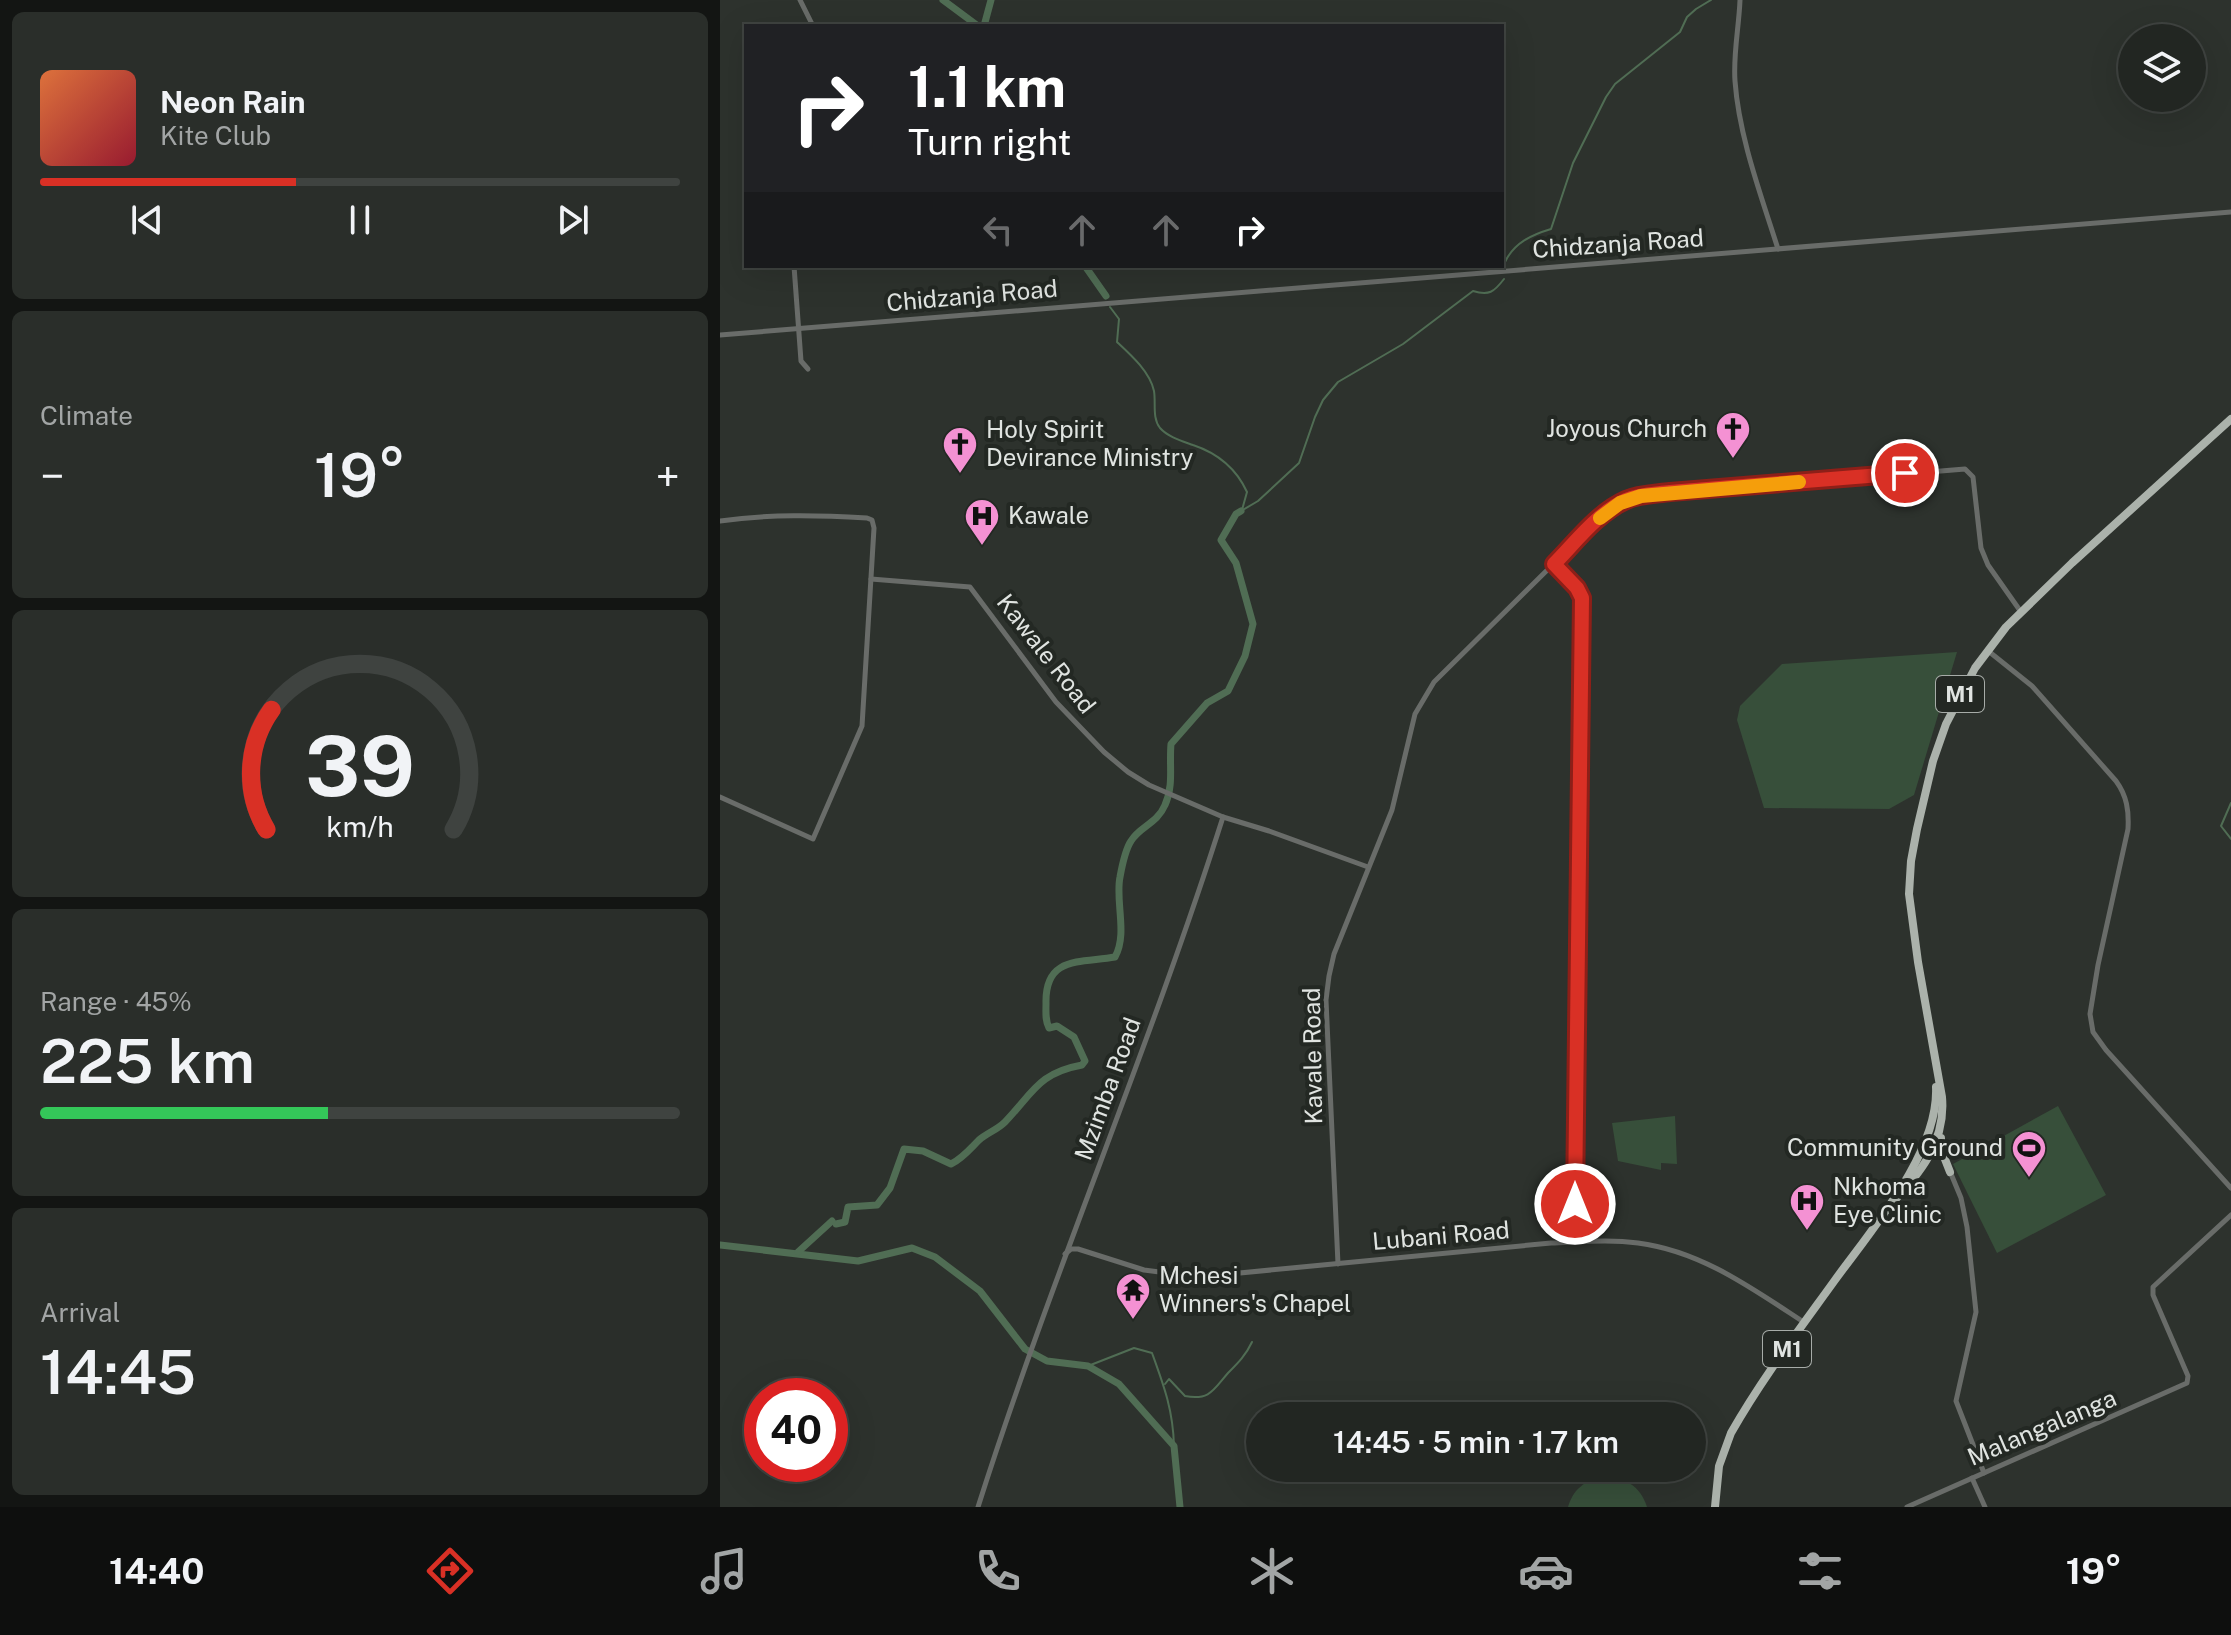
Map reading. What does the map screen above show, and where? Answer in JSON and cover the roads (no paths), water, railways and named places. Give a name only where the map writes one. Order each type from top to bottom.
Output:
[{"type":"highway","name":"M1","points":[[1950,1172],[1941,1146],[1943,1113],[1911,921],[1911,861],[1939,742],[1964,685],[1987,650],[2021,612],[2231,419]]},
{"type":"highway","name":"M1","points":[[1890,1205],[1923,1147],[1931,1126],[1936,1100],[1936,1073]]},
{"type":"highway","name":"M1","points":[[1715,1507],[1719,1466],[1731,1433],[1890,1205],[1926,1163],[1933,1151],[1943,1113]]},
{"type":"highway","points":[[1926,1163],[1934,1160],[1944,1162]]},
{"type":"street","points":[[800,0],[812,24]]},
{"type":"street","points":[[1740,0],[1735,61],[1737,96],[1745,137],[1778,249]]},
{"type":"street","name":"Chidzanja Road","points":[[720,335],[2231,212]]},
{"type":"street","points":[[794,268],[801,361],[808,369]]},
{"type":"street","name":"Kavale Road","points":[[1338,1264],[1327,989],[1334,954],[1392,810],[1412,723],[1423,696],[1434,682],[1602,516],[1620,503],[1636,497],[1670,492],[1965,469],[1973,477],[1981,548],[1988,565],[2021,612]]},
{"type":"street","points":[[720,521],[765,515],[870,519],[874,528],[862,726],[813,839],[720,797]]},
{"type":"street","points":[[1554,564],[1577,588],[1582,598],[1575,1242]]},
{"type":"street","name":"Kawale Road","points":[[871,579],[970,587],[1076,724],[1128,772],[1223,817]]},
{"type":"street","points":[[1987,650],[2038,693],[2124,794],[2128,807],[2128,829],[2095,977],[2090,1014],[2092,1027],[2106,1050],[2231,1188]]},
{"type":"street","points":[[1223,817],[1368,867]]},
{"type":"street","name":"Mzimba Road","points":[[978,1507],[1065,1254],[1129,1085],[1223,817]]},
{"type":"street","points":[[1923,1147],[1933,1151],[1950,1172],[1961,1198],[1967,1227],[1976,1312],[1956,1401],[1984,1473]]},
{"type":"street","name":"Malangalanga","points":[[1907,1507],[2184,1386],[2189,1380],[2153,1289],[2231,1215]]},
{"type":"street","name":"Lubani Road","points":[[1065,1254],[1071,1249],[1078,1249],[1144,1270],[1198,1277],[1575,1242],[1639,1243],[1681,1253],[1735,1278],[1805,1323]]},
{"type":"street","points":[[1972,1478],[1985,1507]]},
{"type":"waterway","points":[[943,0],[975,24]]},
{"type":"waterway","points":[[985,24],[991,0]]},
{"type":"waterway","points":[[1505,262],[1524,241],[1551,229],[1573,163],[1615,84],[1680,32],[1687,17],[1711,0]]},
{"type":"waterway","points":[[1086,268],[1106,296]]},
{"type":"waterway","points":[[1241,511],[1258,501],[1299,463],[1323,400],[1338,382],[1403,344],[1473,291],[1491,292],[1504,279]]},
{"type":"waterway","points":[[1110,307],[1119,319],[1117,342],[1139,364],[1152,384],[1156,420],[1160,428],[1225,462],[1247,492],[1242,510]]},
{"type":"waterway","points":[[836,1224],[845,1222],[848,1207],[877,1205],[890,1188],[904,1149],[923,1151],[951,1164],[1002,1125],[1046,1079],[1085,1061],[1074,1037],[1057,1026],[1049,1028],[1047,988],[1058,969],[1078,962],[1115,957],[1121,938],[1119,886],[1124,858],[1135,836],[1158,817],[1168,798],[1171,744],[1207,703],[1228,691],[1245,656],[1253,624],[1236,563],[1221,540],[1236,514],[1241,511]]},
{"type":"waterway","points":[[2231,803],[2221,826],[2231,839]]},
{"type":"waterway","points":[[798,1252],[832,1221]]},
{"type":"waterway","points":[[720,1245],[858,1261],[912,1248],[935,1257],[980,1291],[1025,1349],[1047,1361],[1088,1366],[1119,1384],[1174,1446],[1180,1507]]},
{"type":"waterway","points":[[1165,1384],[1169,1379],[1185,1396],[1206,1395],[1215,1389],[1252,1342]]},
{"type":"waterway","points":[[1088,1366],[1134,1348],[1152,1353],[1170,1409],[1174,1446]]},
{"type":"place","name":"Joyous Church","points":[[1733,460]]},
{"type":"place","name":"Holy Spirit Devirance Ministry","points":[[960,475]]},
{"type":"place","name":"Kawale","points":[[982,547]]},
{"type":"place","name":"Community Ground","points":[[2029,1179]]},
{"type":"place","name":"Nkhoma Eye Clinic","points":[[1807,1232]]},
{"type":"place","name":"Mchesi Winners's Chapel","points":[[1133,1321]]}]
